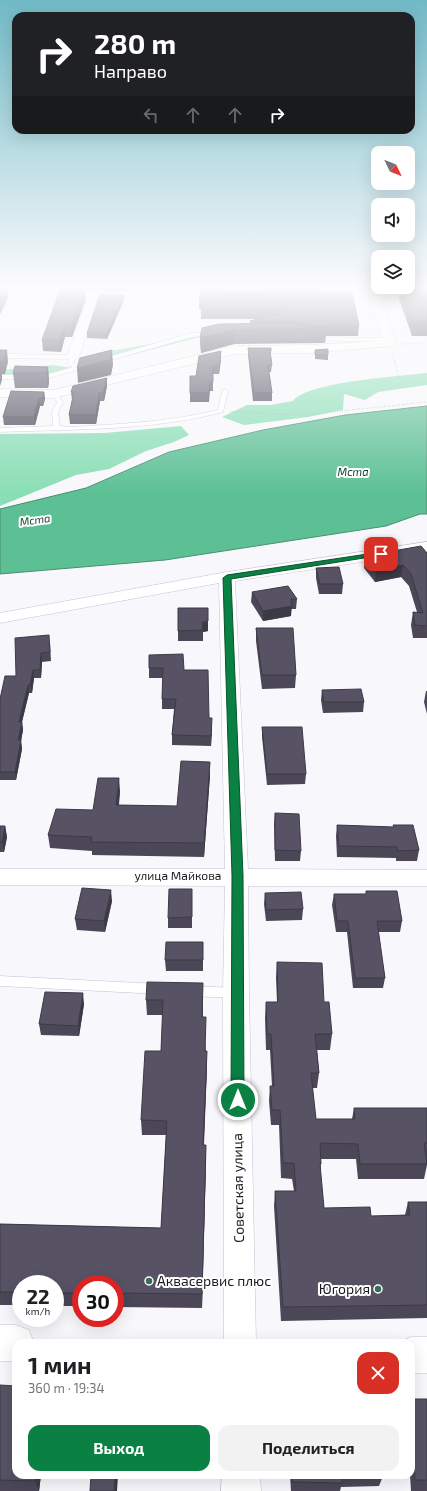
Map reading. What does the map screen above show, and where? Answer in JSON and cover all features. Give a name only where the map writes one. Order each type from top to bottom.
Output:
[{"type":"main road","points":[[0,1343],[12,1344]]},
{"type":"main road","points":[[415,1355],[427,1355]]},
{"type":"main road","points":[[241,1479],[241,1491]]},
{"type":"street","points":[[0,393],[54,394],[215,355]]},
{"type":"street","points":[[0,618],[227,578],[427,547]]},
{"type":"street","name":"Советская улица","points":[[227,578],[237,876],[236,993],[240,1339]]},
{"type":"street","name":"улица Майкова","points":[[0,877],[237,876],[427,878]]},
{"type":"lane","points":[[0,377],[46,377],[125,355]]},
{"type":"lane","points":[[0,356],[73,357],[70,364],[81,367]]},
{"type":"lane","points":[[0,430],[153,424],[203,416],[221,411],[225,391]]},
{"type":"lane","points":[[54,394],[60,402],[55,412],[57,428]]},
{"type":"lane","points":[[0,981],[236,993]]},
{"type":"path","points":[[392,355],[398,376]]},
{"type":"path","points":[[221,411],[277,415],[304,415],[427,402]]},
{"type":"shaded area","points":[[109,355],[133,355],[108,361]]},
{"type":"shaded area","points":[[53,365],[72,368],[43,376],[0,376],[0,370]]},
{"type":"shaded area","points":[[427,373],[427,385],[378,392],[365,400],[344,394],[343,410],[308,417],[244,425],[222,417],[247,405],[270,405],[293,401],[302,394],[316,389],[356,381]]},
{"type":"shaded area","points":[[181,426],[189,435],[174,442],[146,451],[109,469],[76,475],[0,506],[0,434],[105,433]]},
{"type":"water","name":"Мста","points":[[427,406],[427,514],[420,514],[386,526],[165,560],[0,574],[0,509],[86,488],[169,452],[263,430],[345,415]]},
{"type":"building","points":[[0,355],[5,355],[3,361],[0,362]]},
{"type":"building","points":[[94,355],[111,355],[110,360],[77,368],[80,358]]},
{"type":"building","points":[[221,355],[219,366],[213,366],[213,382],[210,382],[209,393],[190,393],[190,376],[196,376],[199,356]]},
{"type":"building","points":[[249,355],[271,355],[272,365],[268,365],[272,393],[254,393]]},
{"type":"building","points":[[15,366],[48,367],[46,373],[13,373]]},
{"type":"building","points":[[107,378],[103,393],[99,393],[96,415],[69,415],[74,392],[71,392],[73,386]]},
{"type":"building","points":[[11,391],[44,392],[43,398],[39,398],[34,417],[3,417]]},
{"type":"building","points":[[421,546],[427,553],[427,626],[415,625],[413,612],[423,613],[411,574],[403,565],[376,570],[365,556]]},
{"type":"building","points":[[339,567],[343,584],[320,584],[316,568]]},
{"type":"building","points":[[288,586],[297,599],[291,599],[292,606],[263,611],[252,592]]},
{"type":"building","points":[[178,608],[208,608],[208,621],[202,622],[203,630],[178,631]]},
{"type":"building","points":[[256,628],[293,628],[296,675],[262,675]]},
{"type":"building","points":[[49,635],[50,652],[41,653],[40,670],[33,670],[30,685],[28,685],[19,722],[22,722],[18,740],[21,740],[15,772],[0,772],[0,699],[5,676],[16,676],[15,638]]},
{"type":"building","points":[[183,654],[184,670],[208,670],[209,718],[212,718],[211,736],[172,735],[176,699],[162,699],[163,668],[149,668],[149,655]]},
{"type":"building","points":[[361,689],[364,702],[324,702],[322,690]]},
{"type":"building","points":[[262,727],[302,727],[306,774],[267,774]]},
{"type":"building","points":[[181,761],[210,762],[204,843],[91,842],[92,837],[48,835],[56,809],[93,810],[98,778],[119,778],[116,805],[177,806]]},
{"type":"building","points":[[275,813],[299,814],[301,851],[275,850]]},
{"type":"building","points":[[337,825],[394,827],[393,825],[413,825],[419,850],[398,851],[397,847],[339,846]]},
{"type":"building","points":[[0,826],[5,826],[2,842],[0,842]]},
{"type":"building","points":[[82,888],[111,890],[104,921],[75,919]]},
{"type":"building","points":[[169,889],[192,889],[192,917],[168,918]]},
{"type":"building","points":[[366,891],[397,891],[402,921],[377,921],[385,978],[355,978],[348,921],[337,921],[334,894],[366,894]]},
{"type":"building","points":[[301,892],[303,909],[266,910],[265,893]]},
{"type":"building","points":[[166,942],[203,942],[203,960],[165,960]]},
{"type":"building","points":[[277,962],[322,963],[324,1002],[329,1002],[332,1034],[315,1034],[319,1073],[311,1073],[316,1119],[355,1119],[354,1108],[427,1108],[427,1143],[424,1143],[427,1164],[360,1164],[358,1144],[320,1143],[320,1164],[324,1208],[370,1207],[371,1216],[410,1215],[408,1202],[427,1202],[427,1305],[283,1307],[275,1191],[296,1191],[294,1163],[283,1163],[280,1110],[272,1110],[270,1086],[274,1086],[271,1034],[267,1034],[266,1002],[278,1002]]},
{"type":"building","points":[[147,982],[203,983],[202,1017],[206,1017],[205,1051],[207,1051],[203,1145],[206,1145],[202,1294],[124,1293],[124,1275],[72,1275],[72,1293],[64,1293],[64,1275],[12,1275],[12,1292],[0,1292],[0,1224],[161,1228],[167,1121],[141,1120],[145,1051],[161,1051],[163,1000],[146,1000]]},
{"type":"building","points":[[45,992],[83,993],[78,1026],[39,1024]]},
{"type":"building","points":[[0,1385],[12,1386],[12,1479],[35,1479],[35,1481],[0,1480]]},
{"type":"building","points":[[415,1399],[427,1399],[427,1480],[415,1480]]},
{"type":"building","points":[[91,1479],[115,1479],[114,1491],[90,1491]]},
{"type":"building","points":[[292,1479],[342,1479],[342,1483],[292,1482]]},
{"type":"place","name":"Аквасервис плюс","points":[[149,1281]]},
{"type":"place","name":"Югория","points":[[378,1289]]},
{"type":"route","points":[[238,1100],[236,993],[237,876],[227,578],[381,554]]}]
